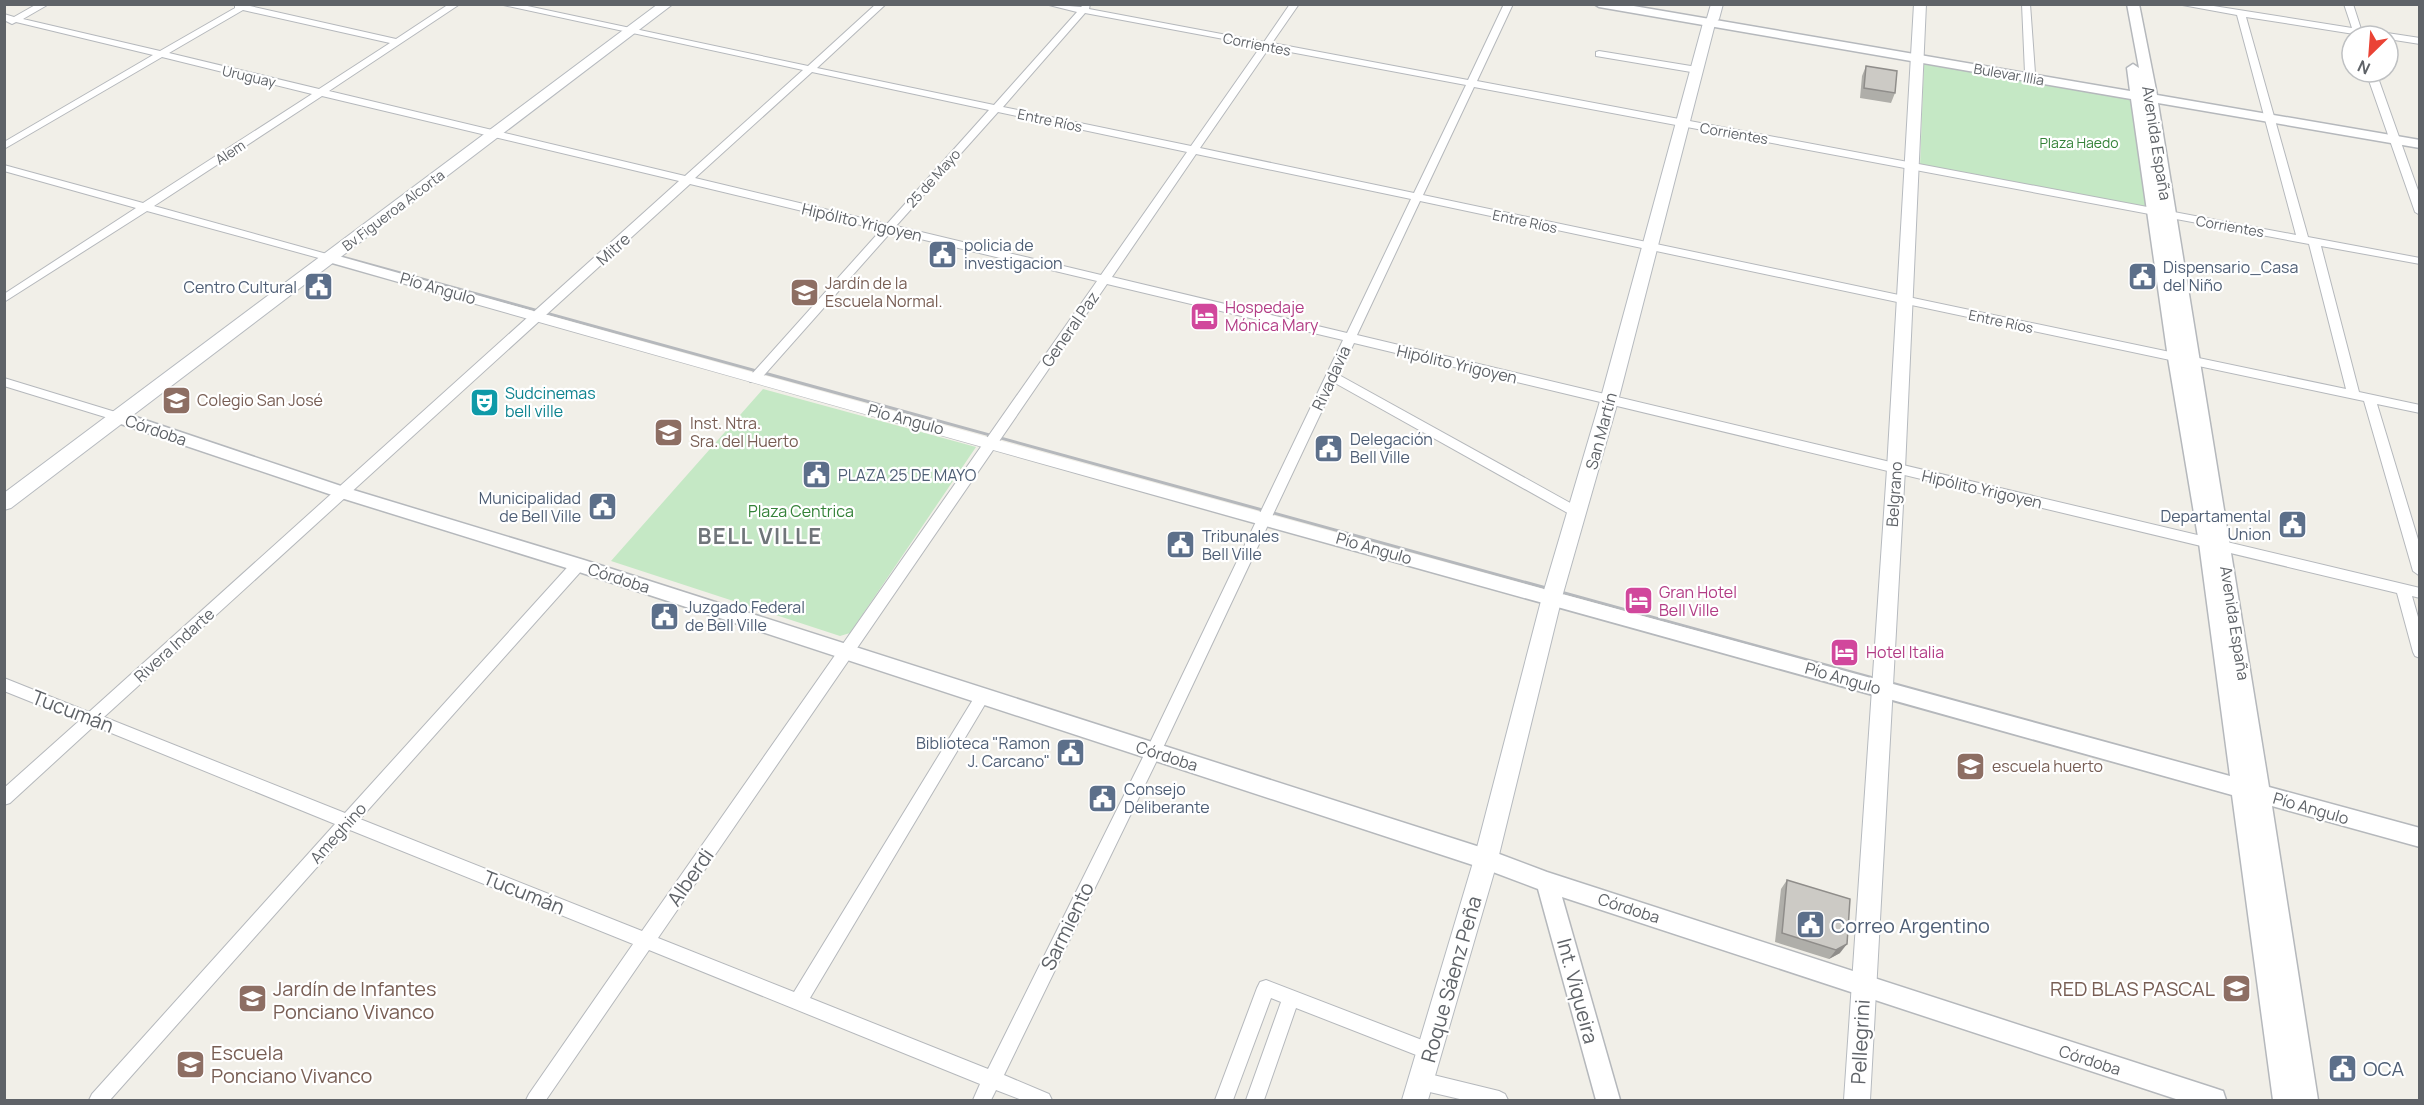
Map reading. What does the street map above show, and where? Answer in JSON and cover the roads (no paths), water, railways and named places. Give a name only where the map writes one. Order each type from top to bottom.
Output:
[{"type":"main road","name":"Bv Figueroa Alcorta","points":[[4,503],[667,4]]},
{"type":"main road","name":"Belgrano","points":[[1862,984],[1896,469],[1920,4]]},
{"type":"main road","name":"San Martín","points":[[1486,859],[1552,597],[1578,513],[1713,16]]},
{"type":"main road","name":"Roque Sáenz Peña","points":[[1418,1091],[1486,859]]},
{"type":"main road","name":"Pellegrini","points":[[1857,1101],[1862,984]]},
{"type":"street","points":[[4,25],[45,4]]},
{"type":"street","points":[[232,4],[397,42]]},
{"type":"street","name":"Alem","points":[[4,299],[456,4]]},
{"type":"street","name":"Entre Ríos","points":[[502,4],[2420,409]]},
{"type":"street","name":"Mitre","points":[[344,493],[882,4]]},
{"type":"street","name":"Corrientes","points":[[1049,4],[1086,8],[1471,84],[2420,261]]},
{"type":"street","name":"General Paz","points":[[844,653],[1295,4]]},
{"type":"street","name":"Rivadavia","points":[[1153,752],[1509,4]]},
{"type":"street","name":"Bulevar Illia","points":[[1599,4],[1713,16]]},
{"type":"street","name":"Bulevar Illia","points":[[1629,4],[1713,16],[1918,56],[2144,95],[2420,139]]},
{"type":"street","points":[[2026,4],[2031,73]]},
{"type":"street","name":"Avenida España","points":[[2121,4],[2144,95]]},
{"type":"street","name":"Avenida España","points":[[2133,4],[2161,213],[2216,545],[2251,792],[2285,1101]]},
{"type":"street","points":[[2181,4],[2340,31]]},
{"type":"street","points":[[2348,4],[2355,24]]},
{"type":"street","points":[[4,146],[245,6]]},
{"type":"street","name":"25 de Mayo","points":[[754,379],[1086,8]]},
{"type":"street","points":[[2241,13],[2267,115],[2309,240],[2354,395]]},
{"type":"street","name":"Uruguay","points":[[4,17],[494,134]]},
{"type":"street","points":[[2400,38],[2420,41]]},
{"type":"street","points":[[1599,54],[1697,70]]},
{"type":"street","name":"Bulevar Illia","points":[[1918,56],[2031,73],[2144,95]]},
{"type":"street","points":[[2375,84],[2420,212]]},
{"type":"street","name":"Hipólito Yrigoyen","points":[[494,134],[2420,593]]},
{"type":"street","name":"Bulevar Illia","points":[[2392,136],[2420,144]]},
{"type":"street","points":[[4,168],[330,258]]},
{"type":"street","name":"Pío Angulo","points":[[330,258],[754,379],[991,442],[2420,838]]},
{"type":"street","points":[[1332,376],[1578,513]]},
{"type":"street","points":[[4,381],[118,417]]},
{"type":"street","points":[[2369,398],[2420,571]]},
{"type":"street","name":"Córdoba","points":[[118,417],[344,493],[578,565],[1486,859],[1547,882],[2214,1101]]},
{"type":"street","name":"Rivera Indarte","points":[[4,798],[344,493]]},
{"type":"street","name":"Ameghino","points":[[98,1101],[578,565]]},
{"type":"street","points":[[2403,589],[2420,652]]},
{"type":"street","name":"Alberdi","points":[[535,1101],[844,653]]},
{"type":"street","name":"Tucumán","points":[[4,684],[1043,1101]]},
{"type":"street","points":[[798,1002],[982,697]]},
{"type":"street","name":"Sarmiento","points":[[982,1101],[1153,752]]},
{"type":"street","name":"Avenida España","points":[[2251,792],[2306,1101]]},
{"type":"street","name":"Int. Viqueira","points":[[1547,882],[1608,1101]]},
{"type":"street","points":[[1224,1101],[1266,988],[1429,1051]]},
{"type":"street","points":[[1255,1101],[1291,999]]},
{"type":"street","points":[[1418,1091],[1499,1101]]},
{"type":"place","name":"policia de investigacion","points":[[943,254]]},
{"type":"place","name":"Dispensario_Casa del Niño","points":[[2142,276]]},
{"type":"place","name":"Centro Cultural","points":[[318,287]]},
{"type":"place","name":"Jardín de la Escuela Normal.","points":[[804,292]]},
{"type":"place","name":"Hospedaje Mónica Mary","points":[[1204,316]]},
{"type":"place","name":"Colegio San José","points":[[176,400]]},
{"type":"place","name":"Sudcinemas bell ville","points":[[484,402]]},
{"type":"place","name":"Inst. Ntra. Sra. del Huerto","points":[[669,432]]},
{"type":"place","name":"Delegación Bell Ville","points":[[1329,448]]},
{"type":"place","name":"PLAZA 25 DE MAYO","points":[[817,475]]},
{"type":"place","name":"Municipalidad de Bell Ville","points":[[602,507]]},
{"type":"place","name":"Departamental Union","points":[[2292,525]]},
{"type":"place","name":"Tribunales Bell Ville","points":[[1181,545]]},
{"type":"place","name":"Gran Hotel Bell Ville","points":[[1638,601]]},
{"type":"place","name":"Juzgado Federal de Bell Ville","points":[[664,616]]},
{"type":"place","name":"Hotel Italia","points":[[1845,652]]},
{"type":"place","name":"Biblioteca \"Ramon J. Carcano\"","points":[[1071,752]]},
{"type":"place","name":"escuela huerto","points":[[1971,766]]},
{"type":"place","name":"Consejo Deliberante","points":[[1103,798]]},
{"type":"place","name":"Correo Argentino","points":[[1810,925]]},
{"type":"place","name":"RED BLAS PASCAL","points":[[2236,988]]},
{"type":"place","name":"Jardín de Infantes Ponciano Vivanco","points":[[252,999]]},
{"type":"place","name":"Escuela Ponciano Vivanco","points":[[190,1064]]},
{"type":"place","name":"OCA","points":[[2342,1068]]},
{"type":"district","name":"BELL VILLE","points":[[760,536]]},
{"type":"park label","name":"Plaza Haedo","points":[[2079,142]]},
{"type":"park label","name":"Plaza Centrica","points":[[801,511]]}]
